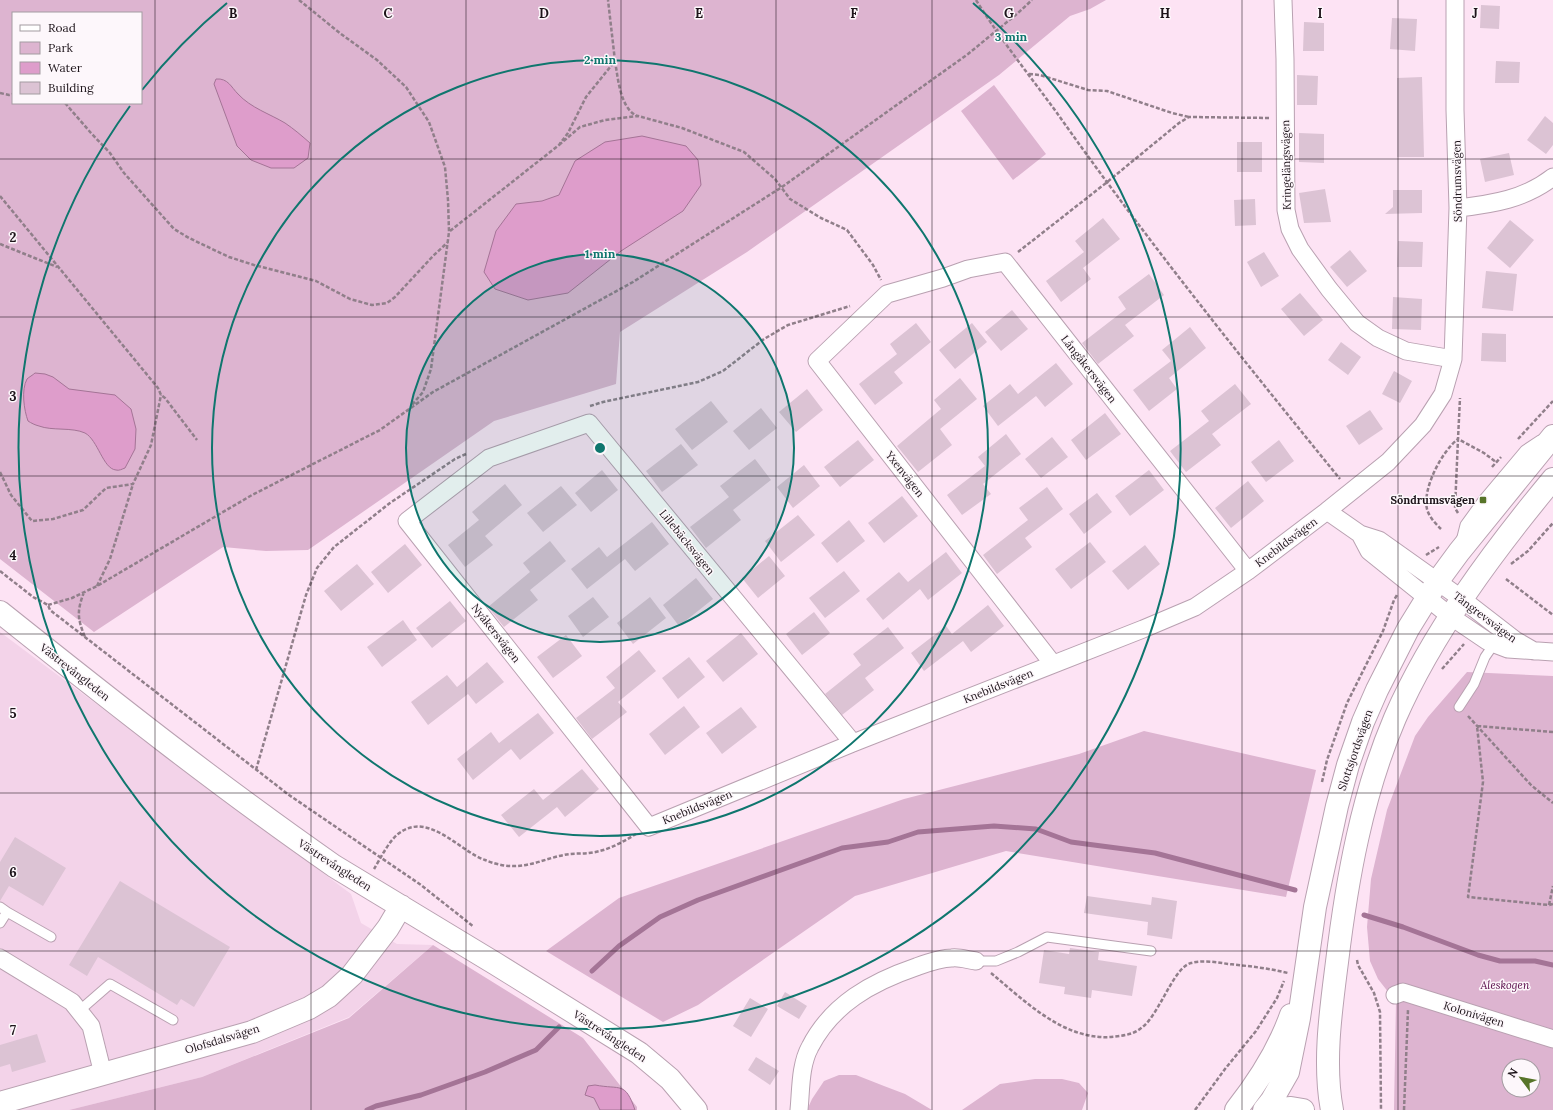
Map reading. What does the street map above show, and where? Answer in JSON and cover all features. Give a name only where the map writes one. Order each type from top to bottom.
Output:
[{"type":"main road","name":"Slottsjordsvägen","points":[[1264,1110],[1272,1100],[1288,1072],[1299,1018],[1296,975],[1315,907],[1337,806],[1348,765],[1363,722],[1377,690],[1408,629],[1432,590],[1459,552],[1553,436]]},
{"type":"main road","points":[[1332,1110],[1328,1066],[1332,1007],[1341,930],[1356,841],[1368,793],[1380,755],[1395,718],[1422,665],[1456,608],[1483,568],[1553,479]]},
{"type":"main road","name":"Västrevångleden","points":[[0,612],[210,777],[309,849],[639,1054],[666,1075],[690,1105]]},
{"type":"main road","name":"Olofsdalsvägen","points":[[0,1103],[252,1032],[309,1008],[329,996],[352,974],[388,928],[401,906]]},
{"type":"main road","points":[[1236,1110],[1254,1084],[1279,1042],[1289,1020],[1296,975]]},
{"type":"main road","points":[[1270,1110],[1290,1108],[1303,1110]]},
{"type":"street","name":"Kringelängsvägen","points":[[1283,0],[1286,210],[1290,229],[1300,249],[1329,289],[1357,323],[1378,338],[1406,351],[1453,359]]},
{"type":"street","name":"Söndrumsvägen","points":[[1327,511],[1388,462],[1423,425],[1443,394],[1453,359],[1458,208],[1455,110],[1455,0]]},
{"type":"street","points":[[1458,208],[1493,204],[1519,196],[1541,186],[1553,177]]},
{"type":"street","points":[[887,294],[943,278],[968,269],[1005,262]]},
{"type":"street","name":"Långåkersvägen","points":[[1005,262],[1248,571]]},
{"type":"street","name":"Yxenvägen","points":[[887,294],[817,361],[1053,664]]},
{"type":"street","name":"Lillebäcksvägen","points":[[489,458],[590,423],[853,744]]},
{"type":"street","name":"Nyåkersvägen","points":[[489,458],[407,521],[650,827]]},
{"type":"street","points":[[1327,511],[1360,534],[1369,552],[1432,590],[1456,608]]},
{"type":"street","name":"Knebildsvägen","points":[[650,827],[1195,607],[1248,571],[1327,511]]},
{"type":"street","name":"Tångrevsvägen","points":[[1456,608],[1473,632],[1494,644],[1508,649],[1553,652]]},
{"type":"street","name":"Tångrevsvägen","points":[[1456,608],[1534,651]]},
{"type":"street","points":[[799,1110],[801,1081],[809,1048],[821,1028],[834,1012],[847,1001],[889,976],[930,962],[952,957],[976,961]]},
{"type":"street","points":[[0,958],[72,1002],[91,1026],[103,1074]]},
{"type":"street","name":"Kolonivägen","points":[[1395,995],[1403,992],[1553,1039]]},
{"type":"lane","points":[[1459,552],[1465,525],[1483,500],[1525,450],[1553,431]]},
{"type":"lane","points":[[1459,706],[1474,684],[1485,657],[1494,644]]},
{"type":"lane","points":[[0,923],[4,909],[51,937]]},
{"type":"lane","points":[[976,961],[996,960],[1018,952],[1047,937],[1151,951]]},
{"type":"lane","points":[[79,1011],[110,984],[173,1020]]},
{"type":"path","points":[[299,0],[340,34],[377,60],[406,87],[429,122],[445,167],[449,232],[431,369],[423,392],[409,410]]},
{"type":"path","points":[[608,0],[615,61],[626,106],[633,114],[682,128],[744,152],[775,179],[790,199],[821,218],[847,230],[873,265],[887,294]]},
{"type":"path","points":[[976,0],[996,32],[1029,74],[1106,183],[1289,417],[1351,492]]},
{"type":"path","points":[[48,606],[97,586],[252,495],[380,430],[433,392],[633,282],[782,188],[968,54],[996,32],[1032,0]]},
{"type":"path","points":[[559,145],[568,133],[586,97],[615,61]]},
{"type":"path","points":[[1029,74],[1040,75],[1088,90],[1107,91],[1172,113],[1189,117],[1285,119]]},
{"type":"path","points":[[0,93],[12,94]]},
{"type":"path","points":[[66,104],[86,129],[110,153],[124,173],[174,229],[189,238],[229,257],[316,281],[334,289],[350,299],[372,305],[387,303],[395,297],[448,242]]},
{"type":"path","points":[[449,232],[580,127],[605,120],[638,116]]},
{"type":"path","points":[[1005,262],[1106,183],[1179,123],[1189,117]]},
{"type":"path","points":[[0,196],[158,388],[161,395],[165,398],[197,440]]},
{"type":"path","points":[[0,244],[58,267]]},
{"type":"path","points":[[589,406],[698,382],[723,371],[764,338],[788,325],[857,304]]},
{"type":"path","points":[[1459,514],[1455,508],[1460,394]]},
{"type":"path","points":[[97,586],[110,559],[133,484],[151,445],[161,395]]},
{"type":"path","points":[[1458,439],[1484,453],[1496,462]]},
{"type":"path","points":[[1441,529],[1435,523],[1427,509],[1427,492],[1436,468],[1451,444],[1458,439]]},
{"type":"path","points":[[256,770],[306,595],[317,568],[334,547],[390,503],[455,459],[468,452]]},
{"type":"path","points":[[0,472],[11,495],[32,521],[53,519],[83,510],[106,488],[133,484]]},
{"type":"path","points":[[1510,565],[1528,551],[1553,523]]},
{"type":"path","points":[[0,571],[32,596],[48,606],[50,610],[289,795],[381,857]]},
{"type":"path","points":[[1506,579],[1553,615]]},
{"type":"path","points":[[84,592],[78,608],[79,624],[85,637]]},
{"type":"path","points":[[1440,673],[1473,632]]},
{"type":"path","points":[[1459,706],[1531,785],[1553,803]]},
{"type":"path","points":[[1477,726],[1553,732]]},
{"type":"path","points":[[1477,726],[1483,782],[1468,898],[1549,905],[1553,904]]},
{"type":"path","points":[[365,885],[381,857],[397,835],[408,828],[423,827],[440,832],[484,860],[511,866],[537,863],[565,855],[590,853],[613,848],[650,827]]},
{"type":"path","points":[[1549,905],[1553,886]]},
{"type":"path","points":[[1355,953],[1358,965],[1374,994],[1380,1012],[1381,1110]]},
{"type":"path","points":[[976,961],[1021,998],[1056,1024],[1097,1038],[1122,1036],[1139,1029],[1153,1016],[1179,973],[1190,963],[1205,961],[1265,967],[1296,975]]},
{"type":"path","points":[[1404,1110],[1408,1010],[1415,1012]]},
{"type":"shaded area","points":[[0,632],[351,894],[361,923],[397,944],[433,945],[349,1017],[202,1077],[69,1110],[0,1110]]},
{"type":"green space","points":[[0,0],[1106,0],[1090,9],[1070,16],[999,75],[747,252],[620,332],[616,384],[494,421],[308,550],[266,551],[223,547],[94,632],[0,559]]},
{"type":"green space","points":[[994,85],[1046,154],[1013,180],[961,111]]},
{"type":"green space","name":"Aleskogen","points":[[1467,672],[1553,676],[1553,1110],[1394,1110],[1396,1002],[1378,979],[1370,961],[1367,927],[1371,879],[1387,810],[1415,736],[1428,717]]},
{"type":"green space","points":[[1144,731],[1316,770],[1286,897],[1006,851],[855,896],[698,1005],[663,1022],[546,951],[619,898],[904,799],[1079,754]]},
{"type":"green space","points":[[433,945],[583,1038],[637,1107],[637,1110],[69,1110],[202,1077],[349,1018]]},
{"type":"green space","points":[[839,1075],[856,1075],[905,1094],[932,1110],[807,1110],[812,1099],[824,1081]]},
{"type":"green space","points":[[1035,1079],[1062,1079],[1079,1083],[1088,1093],[1082,1110],[962,1110],[1000,1084]]},
{"type":"water","points":[[216,79],[226,81],[243,99],[295,130],[310,143],[308,158],[294,168],[271,168],[251,160],[237,146],[214,84]]},
{"type":"water","points":[[642,136],[686,146],[698,160],[701,185],[683,211],[621,251],[568,293],[528,300],[495,289],[484,272],[496,231],[516,204],[542,201],[559,195],[575,161],[605,142]]},
{"type":"water","points":[[35,373],[53,377],[69,389],[115,395],[131,409],[136,429],[135,449],[125,468],[116,470],[111,468],[104,460],[94,442],[85,433],[74,430],[44,427],[35,425],[28,421],[24,406],[24,389],[27,379]]},
{"type":"water","points":[[595,1085],[621,1088],[628,1095],[635,1110],[600,1110],[594,1098],[585,1095],[588,1086]]},
{"type":"building","points":[[1481,5],[1500,6],[1499,29],[1480,28]]},
{"type":"building","points":[[1392,18],[1417,19],[1415,51],[1390,49]]},
{"type":"building","points":[[1304,22],[1324,23],[1324,51],[1303,51]]},
{"type":"building","points":[[1496,61],[1520,62],[1519,83],[1495,83]]},
{"type":"building","points":[[1297,75],[1318,76],[1317,105],[1297,105]]},
{"type":"building","points":[[1422,77],[1424,157],[1397,157],[1397,78]]},
{"type":"building","points":[[1545,116],[1553,123],[1553,145],[1546,154],[1527,140]]},
{"type":"building","points":[[1299,133],[1324,134],[1324,163],[1299,162]]},
{"type":"building","points":[[1237,142],[1262,142],[1262,172],[1237,172]]},
{"type":"building","points":[[1509,153],[1514,175],[1485,182],[1480,159]]},
{"type":"building","points":[[1325,189],[1331,222],[1304,223],[1299,193]]},
{"type":"building","points":[[1393,190],[1422,190],[1422,213],[1385,214],[1393,207]]},
{"type":"building","points":[[1255,199],[1256,225],[1235,226],[1234,200]]},
{"type":"building","points":[[1103,218],[1120,239],[1083,268],[1091,279],[1061,302],[1046,281],[1084,252],[1075,241]]},
{"type":"building","points":[[1510,220],[1534,240],[1510,268],[1487,248]]},
{"type":"building","points":[[1398,241],[1423,242],[1422,267],[1397,267]]},
{"type":"building","points":[[1350,250],[1367,271],[1347,287],[1330,267]]},
{"type":"building","points":[[1264,252],[1279,276],[1261,287],[1247,262]]},
{"type":"building","points":[[1486,271],[1517,274],[1513,311],[1482,308]]},
{"type":"building","points":[[1149,274],[1164,295],[1125,325],[1134,336],[1098,364],[1082,343],[1126,309],[1118,297]]},
{"type":"building","points":[[1300,293],[1323,320],[1304,336],[1281,309]]},
{"type":"building","points":[[1393,297],[1422,299],[1421,330],[1392,329]]},
{"type":"building","points":[[1012,310],[1028,329],[1001,351],[985,332]]},
{"type":"building","points":[[916,323],[931,342],[894,372],[903,383],[875,405],[859,384],[897,354],[890,344]]},
{"type":"building","points":[[972,323],[987,342],[955,369],[939,350]]},
{"type":"building","points":[[1190,327],[1206,348],[1169,378],[1177,389],[1149,411],[1133,390],[1171,361],[1162,350]]},
{"type":"building","points":[[1482,333],[1506,334],[1506,362],[1481,361]]},
{"type":"building","points":[[1341,342],[1361,357],[1348,375],[1328,360]]},
{"type":"building","points":[[1056,363],[1073,384],[1045,407],[1036,396],[998,426],[983,406],[1010,384],[1018,394]]},
{"type":"building","points":[[1394,371],[1412,381],[1400,403],[1382,394]]},
{"type":"building","points":[[960,378],[977,399],[940,429],[952,445],[918,472],[897,446],[941,409],[934,400]]},
{"type":"building","points":[[1235,384],[1251,404],[1212,434],[1221,445],[1186,472],[1170,451],[1209,421],[1201,411]]},
{"type":"building","points":[[807,389],[823,410],[796,432],[779,412]]},
{"type":"building","points":[[711,401],[728,422],[692,450],[675,429]]},
{"type":"building","points":[[761,408],[777,428],[749,450],[733,431]]},
{"type":"building","points":[[1370,410],[1383,429],[1359,445],[1346,426]]},
{"type":"building","points":[[1105,413],[1121,434],[1086,460],[1071,440]]},
{"type":"building","points":[[1006,434],[1021,454],[983,484],[991,494],[962,515],[947,495],[985,466],[978,457]]},
{"type":"building","points":[[1052,437],[1068,457],[1041,478],[1025,459]]},
{"type":"building","points":[[858,440],[874,460],[840,487],[824,467]]},
{"type":"building","points":[[1279,440],[1294,461],[1266,482],[1251,462]]},
{"type":"building","points":[[681,444],[698,465],[662,492],[646,471]]},
{"type":"building","points":[[755,459],[771,480],[733,510],[741,520],[706,548],[690,527],[729,497],[720,486]]},
{"type":"building","points":[[804,465],[820,486],[793,508],[777,487]]},
{"type":"building","points":[[602,470],[618,490],[591,512],[575,493]]},
{"type":"building","points":[[1149,470],[1164,490],[1130,516],[1115,496]]},
{"type":"building","points":[[1248,481],[1264,501],[1231,528],[1215,508]]},
{"type":"building","points":[[505,484],[522,505],[485,536],[493,545],[465,567],[448,545],[479,520],[472,512]]},
{"type":"building","points":[[561,486],[577,505],[543,532],[527,513]]},
{"type":"building","points":[[1047,487],[1063,509],[1025,538],[1032,547],[997,574],[983,555],[1028,520],[1019,508]]},
{"type":"building","points":[[1097,493],[1112,512],[1084,534],[1069,514]]},
{"type":"building","points":[[902,496],[918,516],[884,543],[868,523]]},
{"type":"building","points":[[798,515],[815,535],[781,562],[765,541]]},
{"type":"building","points":[[849,520],[865,541],[837,563],[821,543]]},
{"type":"building","points":[[652,522],[669,544],[635,571],[625,559],[587,589],[571,569],[599,547],[607,557]]},
{"type":"building","points":[[550,541],[566,561],[530,590],[538,600],[504,627],[488,607],[530,572],[523,563]]},
{"type":"building","points":[[1090,542],[1106,562],[1071,589],[1055,569]]},
{"type":"building","points":[[405,544],[422,565],[388,593],[371,572]]},
{"type":"building","points":[[1145,545],[1160,564],[1128,590],[1112,571]]},
{"type":"building","points":[[946,552],[962,573],[928,600],[920,589],[883,620],[866,599],[899,572],[908,582]]},
{"type":"building","points":[[769,556],[785,576],[758,598],[742,578]]},
{"type":"building","points":[[357,564],[374,584],[341,611],[324,591]]},
{"type":"building","points":[[844,571],[860,591],[825,618],[809,598]]},
{"type":"building","points":[[696,578],[713,599],[679,626],[663,605]]},
{"type":"building","points":[[593,597],[609,617],[583,637],[568,616]]},
{"type":"building","points":[[650,597],[666,618],[633,644],[617,623]]},
{"type":"building","points":[[450,601],[466,621],[432,648],[416,628]]},
{"type":"building","points":[[988,605],[1004,626],[971,652],[963,641],[924,671],[911,653],[946,626],[952,634]]},
{"type":"building","points":[[814,612],[830,633],[802,655],[786,634]]},
{"type":"building","points":[[403,620],[417,640],[382,667],[367,647]]},
{"type":"building","points":[[888,627],[904,648],[865,678],[874,690],[842,715],[825,694],[861,665],[853,654]]},
{"type":"building","points":[[741,633],[758,654],[723,682],[706,661]]},
{"type":"building","points":[[566,635],[582,656],[553,678],[537,657]]},
{"type":"building","points":[[639,650],[656,671],[618,702],[627,712],[592,739],[576,718],[615,688],[606,677]]},
{"type":"building","points":[[689,657],[705,677],[678,699],[662,678]]},
{"type":"building","points":[[487,662],[504,682],[476,704],[468,694],[428,725],[411,702],[447,675],[457,687]]},
{"type":"building","points":[[684,706],[700,727],[665,755],[649,734]]},
{"type":"building","points":[[741,707],[757,727],[722,754],[706,733]]},
{"type":"building","points":[[538,713],[554,733],[520,760],[511,749],[473,780],[457,759],[491,732],[499,743]]},
{"type":"building","points":[[582,769],[599,789],[565,817],[557,807],[519,837],[501,815],[534,789],[543,800]]},
{"type":"building","points":[[15,837],[66,868],[43,906],[9,886],[0,901],[0,862]]},
{"type":"building","points":[[120,881],[230,947],[194,1007],[181,999],[177,1005],[98,957],[87,976],[69,965]]},
{"type":"building","points":[[1087,896],[1151,905],[1152,897],[1177,901],[1172,939],[1147,935],[1148,922],[1084,913]]},
{"type":"building","points":[[1070,948],[1099,952],[1098,960],[1137,966],[1132,996],[1092,990],[1091,998],[1064,994],[1065,987],[1039,983],[1044,950],[1069,954]]},
{"type":"building","points":[[785,992],[807,1006],[799,1019],[777,1006]]},
{"type":"building","points":[[750,998],[768,1009],[751,1037],[733,1026]]},
{"type":"building","points":[[37,1034],[46,1062],[12,1072],[10,1064],[0,1067],[0,1045]]},
{"type":"building","points":[[756,1057],[779,1071],[770,1085],[748,1070]]},
{"type":"waterway","points":[[592,971],[619,946],[660,917],[698,900],[842,848],[888,842],[918,832],[994,826],[1036,829],[1071,842],[1155,853],[1295,890]]},
{"type":"waterway","points":[[1364,915],[1403,927],[1478,955],[1500,961],[1535,961],[1553,965]]},
{"type":"waterway","points":[[367,1110],[376,1106],[421,1095],[485,1072],[536,1050],[559,1027]]},
{"type":"place","name":"Söndrumsvägen","points":[[1483,500]]}]
